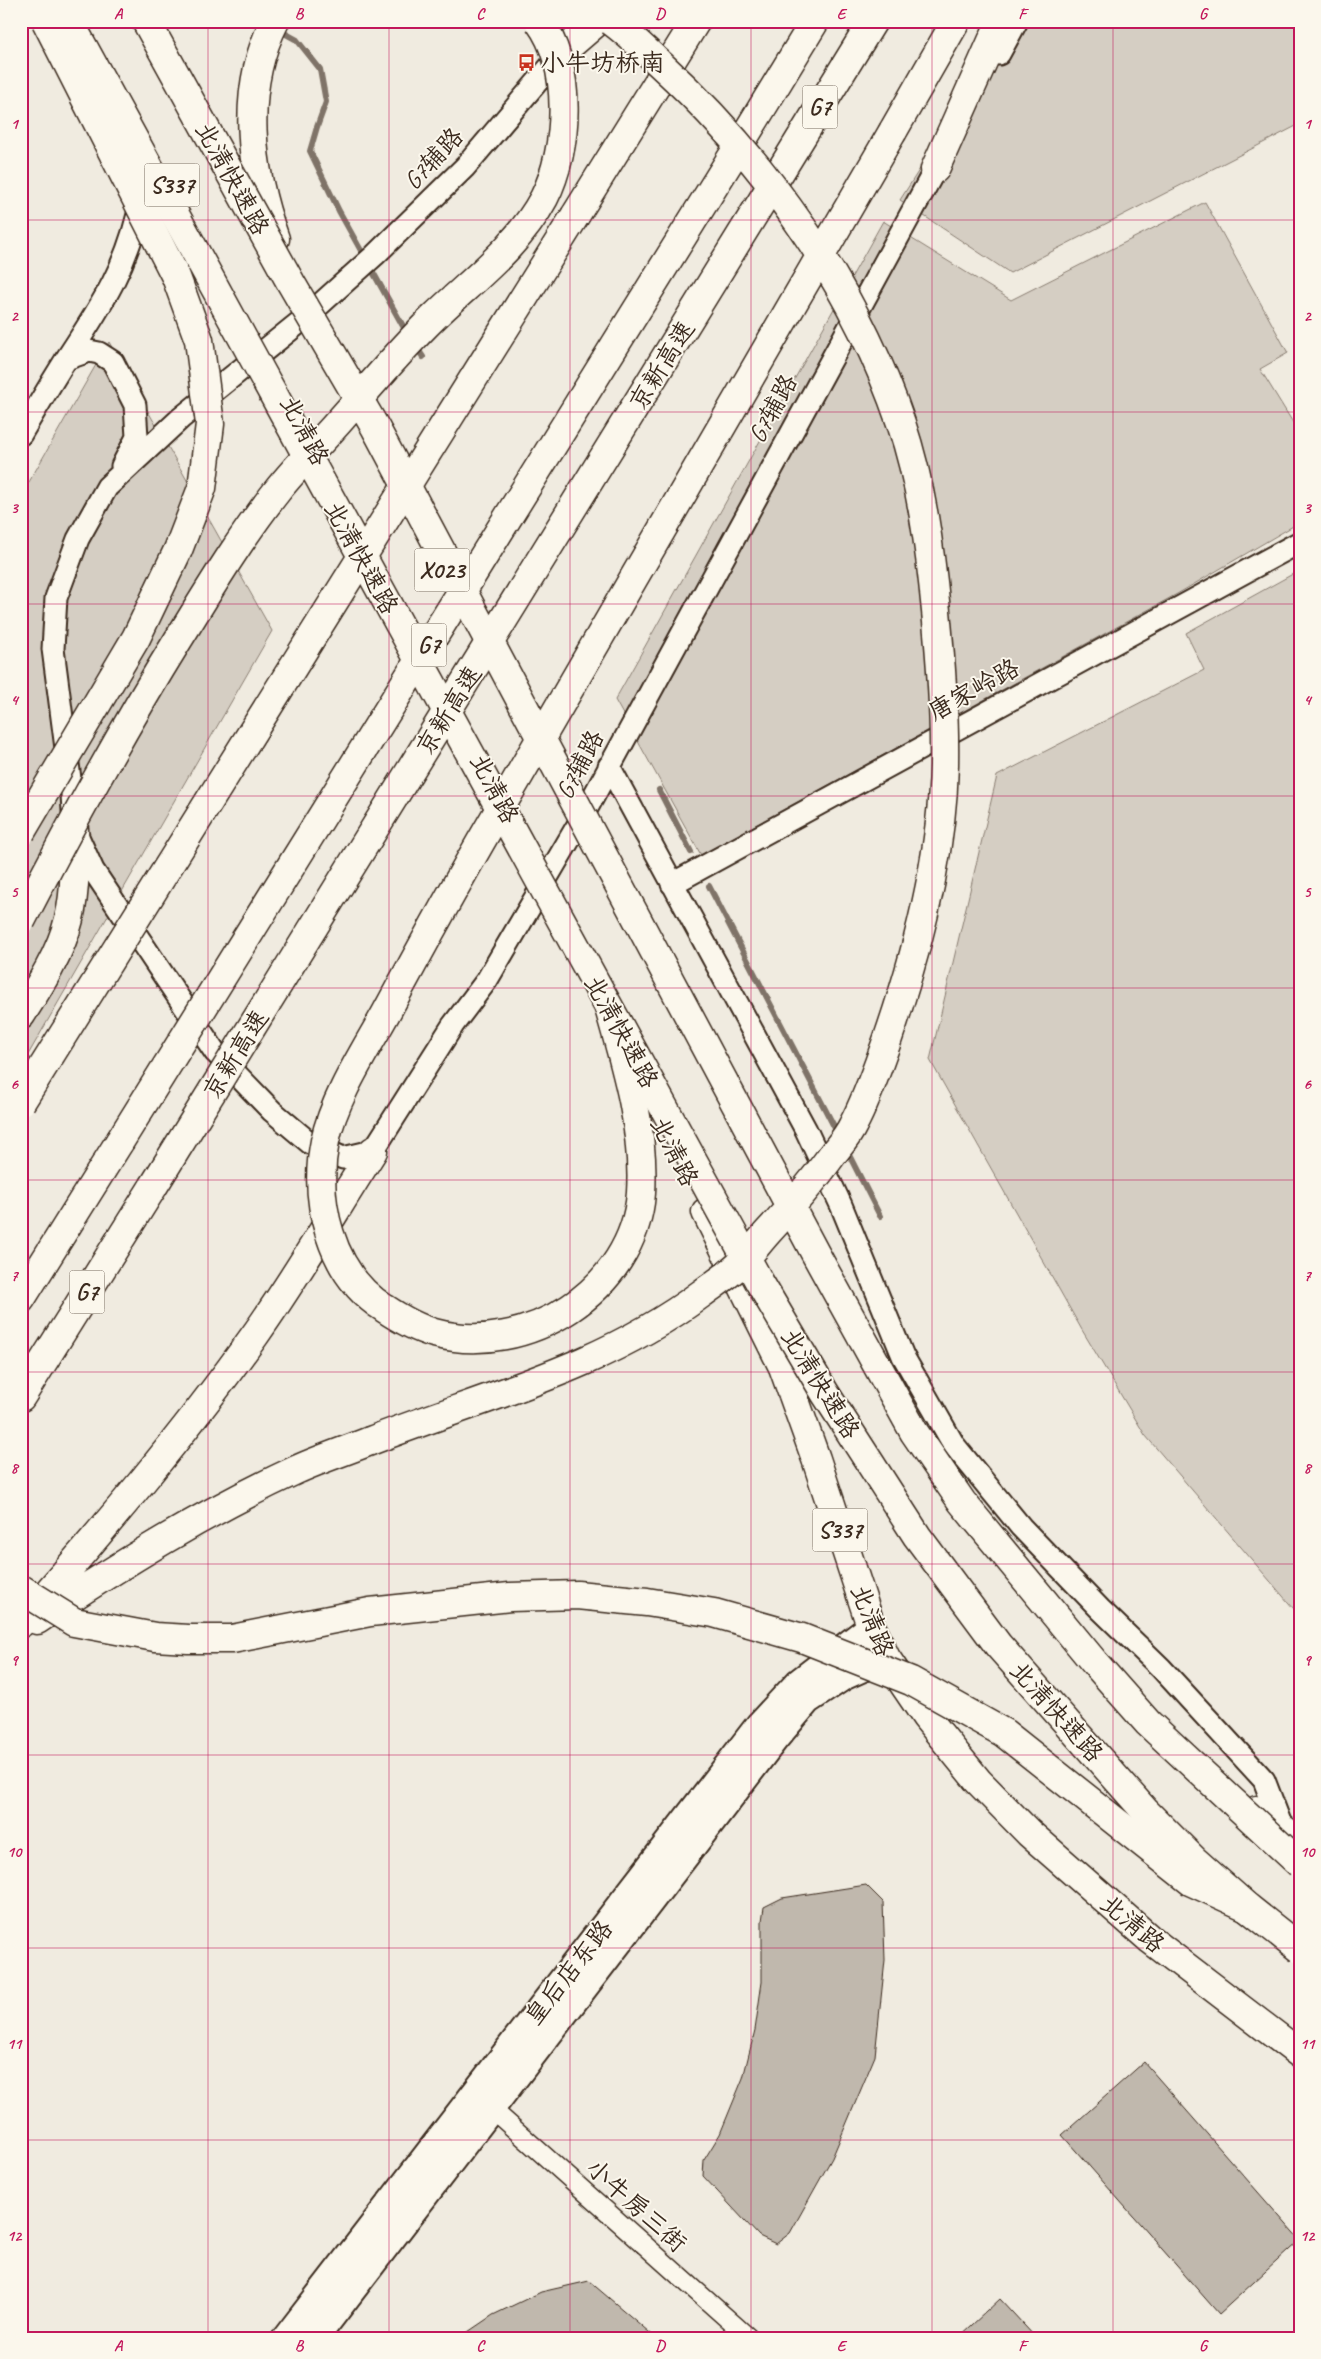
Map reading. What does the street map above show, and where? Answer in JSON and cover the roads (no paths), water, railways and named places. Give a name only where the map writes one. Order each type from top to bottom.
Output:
[{"type":"main road","points":[[21,832],[136,638],[178,550],[202,488],[210,424],[199,340],[176,277],[46,21]]},
{"type":"main road","name":"北清快速路","points":[[68,21],[760,1283],[825,1392],[917,1536],[998,1645],[1146,1812],[1194,1860],[1246,1907],[1300,1949]]},
{"type":"main road","name":"北清路","points":[[80,21],[262,350],[544,882],[600,1002],[745,1287],[783,1367],[816,1459],[871,1626],[886,1658],[926,1717],[978,1781],[1029,1832],[1151,1940],[1300,2054]]},
{"type":"main road","name":"S337","points":[[142,21],[306,317]]},
{"type":"main road","name":"北清快速路","points":[[146,21],[290,283],[374,427],[810,1245],[914,1432],[962,1502],[1100,1669],[1148,1723],[1300,1864]]},
{"type":"main road","points":[[275,21],[264,43],[253,87],[253,137],[263,207],[290,283]]},
{"type":"main road","points":[[21,921],[111,753],[162,666],[217,577],[278,491],[393,360],[434,317],[480,276],[524,230],[544,198],[560,156],[564,112],[560,71],[544,28],[538,21]]},
{"type":"main road","points":[[562,52],[598,21]]},
{"type":"main road","points":[[21,1630],[148,1549],[230,1503],[297,1470],[432,1417],[550,1376],[607,1352],[644,1332],[693,1300],[738,1266],[808,1189],[852,1128],[877,1068],[903,993],[924,916],[938,832],[944,769],[943,685],[933,572],[920,498],[902,425],[872,349],[833,278],[790,210],[751,158],[691,92],[612,21]]},
{"type":"main road","points":[[21,1102],[696,21]]},
{"type":"main road","name":"京新高速","points":[[21,1299],[815,21]]},
{"type":"main road","name":"京新高速","points":[[21,1398],[873,21]]},
{"type":"main road","points":[[609,1008],[632,1095],[640,1152],[641,1194],[634,1228],[622,1256],[611,1272],[586,1298],[562,1314],[532,1328],[499,1337],[469,1337],[435,1333],[402,1320],[370,1299],[343,1266],[330,1236],[322,1195],[321,1174],[326,1137],[343,1093],[470,860],[956,21]]},
{"type":"main road","points":[[935,169],[1001,21]]},
{"type":"main road","name":"X023","points":[[306,317],[579,823]]},
{"type":"main road","points":[[579,823],[808,1255],[900,1417],[958,1504],[1026,1590],[1118,1686],[1206,1770],[1292,1836]]},
{"type":"main road","points":[[21,1015],[46,976],[69,920],[76,863],[74,828]]},
{"type":"main road","points":[[21,1623],[111,1521],[185,1429],[256,1334],[374,1151]]},
{"type":"main road","points":[[21,1590],[74,1622],[155,1637],[188,1639],[232,1639],[370,1612],[510,1597],[578,1595],[647,1602],[714,1613],[802,1638],[911,1681],[1004,1732],[1192,1882],[1246,1907]]},
{"type":"main road","name":"皇后店东路","points":[[285,2338],[759,1724],[798,1682],[871,1626]]},
{"type":"main road","name":"皇后店东路","points":[[316,2338],[493,2110],[769,1748],[808,1701],[844,1677],[886,1658]]},
{"type":"street","name":"G7辅路","points":[[107,487],[181,418],[262,350],[306,317],[375,255],[465,167],[562,52],[582,21]]},
{"type":"street","name":"G7辅路","points":[[374,1151],[453,1024],[487,980],[579,823],[1017,21]]},
{"type":"street","points":[[21,434],[66,359],[99,312],[121,267],[137,222],[150,146]]},
{"type":"street","points":[[66,359],[89,351],[99,352],[113,362],[135,405],[137,437],[125,462],[107,487],[78,539],[56,598],[53,649],[72,794],[74,828],[93,870],[215,1052],[272,1111],[310,1143],[344,1158],[374,1151]]},
{"type":"street","name":"唐家岭路","points":[[672,884],[1300,542]]},
{"type":"street","points":[[609,766],[806,1130],[842,1205],[903,1356],[954,1445],[1021,1527],[1100,1609],[1161,1668],[1264,1780],[1292,1836]]},
{"type":"street","name":"小牛房三街","points":[[493,2110],[749,2338]]},
{"type":"waterway","points":[[277,29],[297,40],[320,69],[326,102],[310,151],[339,211],[408,335]]},
{"type":"waterway","points":[[415,345],[423,357]]},
{"type":"waterway","points":[[659,790],[691,852]]},
{"type":"waterway","points":[[709,886],[839,1136]]},
{"type":"waterway","points":[[846,1149],[880,1216]]},
{"type":"place","name":"小牛坊桥南","points":[[526,62]]}]
